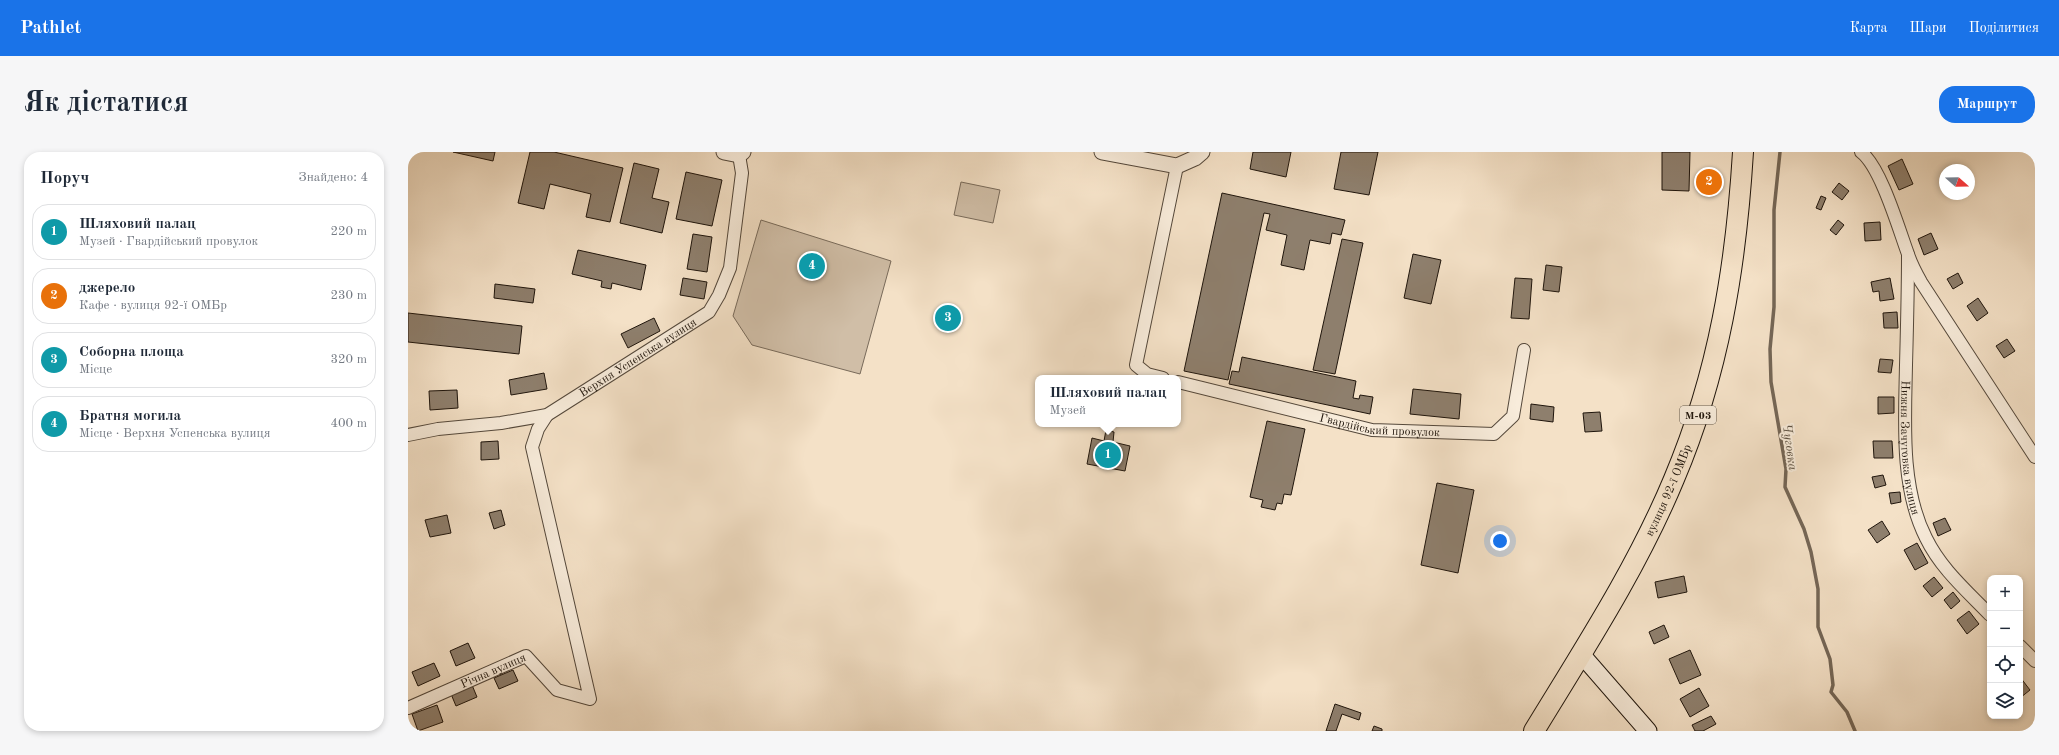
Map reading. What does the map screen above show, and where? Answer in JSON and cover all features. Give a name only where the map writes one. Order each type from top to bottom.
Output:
[{"type":"highway","name":"вулиця 92-ї ОМБр","points":[[1534,731],[1632,568],[1675,478],[1692,432],[1720,337],[1730,288],[1736,239],[1743,152]]},
{"type":"main road","points":[[1580,654],[1648,731]]},
{"type":"street","points":[[724,152],[741,154]]},
{"type":"street","points":[[1102,152],[1177,166],[1195,158],[1202,152]]},
{"type":"street","name":"Нижня Зачуговка вулиця","points":[[1861,152],[1869,160],[1892,207],[1908,255],[1921,282],[2035,457]]},
{"type":"street","name":"Верхня Успенська вулиця","points":[[408,435],[438,429],[501,423],[547,415],[709,312],[719,295],[730,268],[742,173],[741,154]]},
{"type":"street","points":[[1151,375],[1147,374],[1136,365],[1177,166]]},
{"type":"street","name":"Нижня Зачуговка вулиця","points":[[1908,255],[1905,431],[1908,474],[1916,511],[1926,538],[1945,569],[1987,612]]},
{"type":"street","name":"Гвардійський провулок","points":[[1181,383],[1372,430],[1494,434],[1513,416],[1524,350]]},
{"type":"street","name":"Річна вулиця","points":[[408,708],[526,656],[557,690],[590,699],[532,447],[538,429],[547,415]]},
{"type":"street","points":[[2021,647],[2035,661]]},
{"type":"shaded area","points":[[961,182],[1000,190],[993,223],[954,215]]},
{"type":"shaded area","points":[[761,220],[891,261],[860,374],[752,345],[733,316]]},
{"type":"building","points":[[453,152],[495,152],[493,161]]},
{"type":"building","points":[[530,152],[554,152],[623,168],[610,222],[586,217],[591,194],[550,184],[544,209],[518,203]]},
{"type":"building","points":[[1253,152],[1291,152],[1286,177],[1250,169]]},
{"type":"building","points":[[1341,152],[1378,152],[1369,195],[1334,189]]},
{"type":"building","points":[[1662,152],[1690,152],[1689,191],[1662,190]]},
{"type":"building","points":[[1902,159],[1913,184],[1899,190],[1888,166]]},
{"type":"building","points":[[634,163],[659,169],[652,198],[669,202],[662,233],[620,223]]},
{"type":"building","points":[[686,172],[722,180],[712,226],[676,219]]},
{"type":"building","points":[[1839,183],[1849,191],[1842,200],[1832,192]]},
{"type":"building","points":[[1222,193],[1345,220],[1341,235],[1332,233],[1330,244],[1310,240],[1304,270],[1281,265],[1287,235],[1266,230],[1270,214],[1264,213],[1228,380],[1184,371]]},
{"type":"building","points":[[1821,196],[1826,198],[1821,210],[1816,208]]},
{"type":"building","points":[[1838,220],[1844,225],[1836,235],[1830,230]]},
{"type":"building","points":[[1880,222],[1881,240],[1865,241],[1864,223]]},
{"type":"building","points":[[1931,233],[1938,249],[1924,255],[1918,239]]},
{"type":"building","points":[[693,234],[712,237],[707,272],[687,269]]},
{"type":"building","points":[[1342,239],[1363,243],[1335,374],[1313,370]]},
{"type":"building","points":[[578,250],[646,265],[641,290],[612,283],[611,289],[601,287],[602,281],[572,274]]},
{"type":"building","points":[[1413,254],[1441,260],[1431,304],[1404,298]]},
{"type":"building","points":[[1546,265],[1562,267],[1559,292],[1543,290]]},
{"type":"building","points":[[1958,273],[1963,283],[1953,289],[1947,279]]},
{"type":"building","points":[[683,278],[707,282],[704,299],[680,295]]},
{"type":"building","points":[[1515,278],[1532,279],[1529,319],[1511,318]]},
{"type":"building","points":[[1890,278],[1894,299],[1880,301],[1879,291],[1873,292],[1871,282]]},
{"type":"building","points":[[495,284],[535,289],[533,303],[494,298]]},
{"type":"building","points":[[1978,298],[1988,313],[1977,321],[1967,306]]},
{"type":"building","points":[[1897,312],[1898,328],[1884,328],[1883,313]]},
{"type":"building","points":[[408,313],[522,326],[519,354],[408,342]]},
{"type":"building","points":[[654,318],[660,331],[628,348],[621,334]]},
{"type":"building","points":[[2007,339],[2015,351],[2004,358],[1996,346]]},
{"type":"building","points":[[1242,357],[1356,381],[1353,398],[1359,399],[1360,395],[1373,397],[1370,414],[1229,384],[1232,371],[1239,372]]},
{"type":"building","points":[[1880,359],[1893,360],[1891,373],[1878,372]]},
{"type":"building","points":[[544,373],[547,389],[511,395],[509,380]]},
{"type":"building","points":[[1413,389],[1461,394],[1459,419],[1410,414]]},
{"type":"building","points":[[457,390],[458,408],[430,410],[429,391]]},
{"type":"building","points":[[1878,397],[1894,397],[1894,413],[1878,414]]},
{"type":"building","points":[[1531,404],[1554,407],[1553,422],[1530,419]]},
{"type":"building","points":[[1600,412],[1602,431],[1585,432],[1583,413]]},
{"type":"building","points":[[1267,421],[1305,429],[1291,495],[1284,494],[1282,504],[1277,503],[1275,510],[1261,507],[1263,500],[1250,497]]},
{"type":"building","points":[[1106,430],[1114,432],[1113,442],[1130,446],[1125,471],[1087,464],[1092,438],[1104,441]]},
{"type":"building","points":[[498,441],[499,459],[481,460],[481,442]]},
{"type":"building","points":[[1873,441],[1892,441],[1893,458],[1874,458]]},
{"type":"building","points":[[1883,475],[1886,485],[1875,488],[1872,477]]},
{"type":"building","points":[[1437,483],[1474,490],[1458,573],[1421,565]]},
{"type":"building","points":[[1900,492],[1901,502],[1891,504],[1889,493]]},
{"type":"building","points":[[501,510],[505,525],[494,529],[489,513]]},
{"type":"building","points":[[447,515],[451,533],[430,537],[425,520]]},
{"type":"building","points":[[1945,518],[1951,530],[1938,536],[1933,523]]},
{"type":"building","points":[[1882,521],[1890,534],[1877,543],[1868,530]]},
{"type":"building","points":[[1917,543],[1928,563],[1915,570],[1904,550]]},
{"type":"building","points":[[1684,576],[1687,592],[1658,598],[1655,582]]},
{"type":"building","points":[[1934,577],[1943,588],[1932,597],[1923,586]]},
{"type":"building","points":[[1953,592],[1960,601],[1951,609],[1944,600]]},
{"type":"building","points":[[1969,611],[1979,624],[1967,634],[1957,620]]},
{"type":"building","points":[[1664,625],[1669,637],[1654,644],[1649,632]]},
{"type":"building","points":[[468,643],[475,658],[456,666],[450,651]]},
{"type":"building","points":[[1690,650],[1701,675],[1680,684],[1669,659]]},
{"type":"building","points":[[434,663],[440,676],[418,686],[412,672]]},
{"type":"building","points":[[513,670],[518,681],[499,689],[494,678]]},
{"type":"building","points":[[2023,681],[2030,690],[2023,696]]},
{"type":"building","points":[[472,685],[477,697],[456,706],[451,694]]},
{"type":"building","points":[[1699,688],[1709,706],[1690,717],[1680,699]]},
{"type":"building","points":[[1335,704],[1361,713],[1359,720],[1342,714],[1336,731],[1326,731]]},
{"type":"building","points":[[437,705],[443,722],[418,731],[412,714]]},
{"type":"building","points":[[1711,716],[1716,724],[1703,731],[1695,731],[1692,725]]},
{"type":"building","points":[[1374,726],[1382,729],[1382,731],[1372,731]]},
{"type":"waterway","name":"Чуговка","points":[[1780,152],[1774,210],[1774,307],[1770,349],[1771,382],[1786,469],[1785,487],[1804,529],[1811,552],[1818,589],[1818,627],[1830,659],[1833,685],[1831,692],[1847,712],[1855,731]]},
{"type":"place","name":"джерело","points":[[1709,182]]},
{"type":"place","name":"Братня могила","points":[[812,266]]},
{"type":"place","name":"Соборна площа","points":[[948,318]]},
{"type":"place","name":"Шляховий палац","points":[[1108,455]]}]
